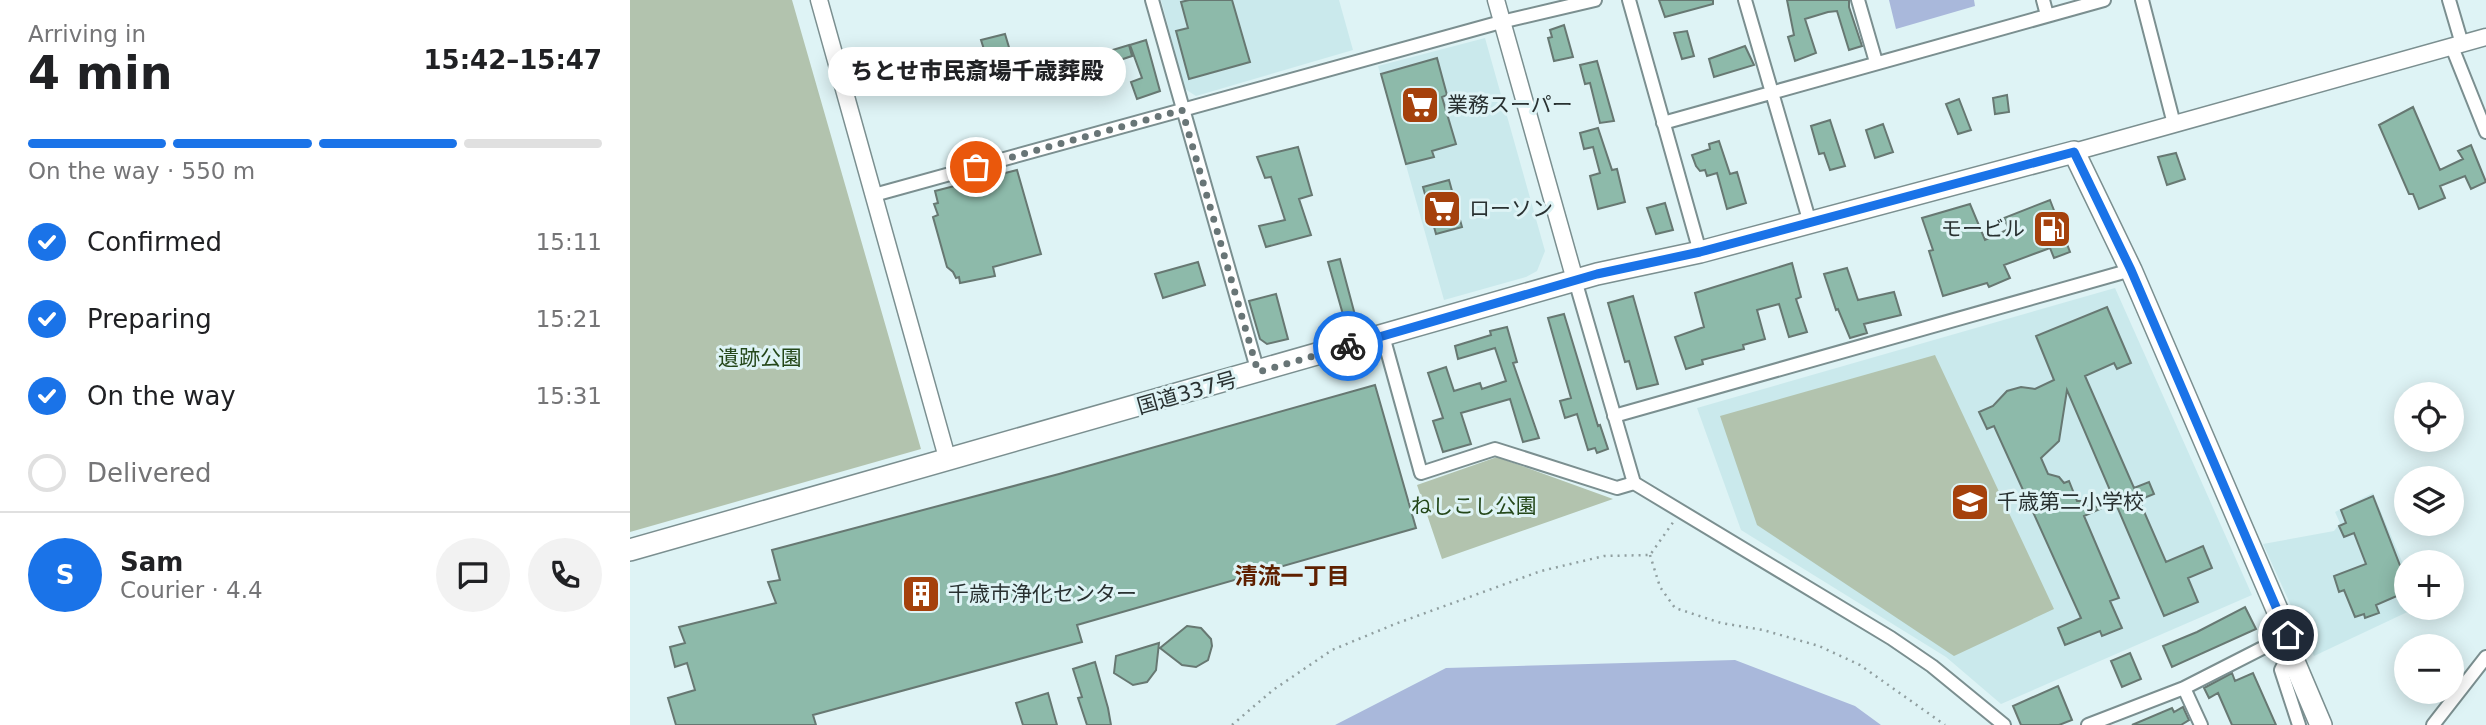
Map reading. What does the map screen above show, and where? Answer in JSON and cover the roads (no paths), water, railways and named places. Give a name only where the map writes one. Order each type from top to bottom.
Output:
[{"type":"highway","name":"国道337号","points":[[630,550],[1574,281],[1700,252],[2074,152]]},
{"type":"highway","points":[[2074,152],[2131,270],[2321,725]]},
{"type":"street","points":[[819,0],[948,461]]},
{"type":"street","points":[[1152,0],[1258,372]]},
{"type":"street","points":[[1496,0],[1574,281],[1634,483],[1891,638],[1932,666],[2004,725]]},
{"type":"street","points":[[874,195],[1501,22],[1595,0]]},
{"type":"street","points":[[1629,0],[1700,252]]},
{"type":"street","points":[[1745,0],[1810,223]]},
{"type":"street","points":[[1858,0],[1876,62]]},
{"type":"street","points":[[2043,0],[2047,16]]},
{"type":"street","points":[[1664,123],[2104,0]]},
{"type":"street","points":[[2142,0],[2174,124]]},
{"type":"street","points":[[2449,0],[2457,45],[2486,132]]},
{"type":"street","points":[[2074,152],[2486,37]]},
{"type":"street","points":[[1614,416],[2131,270]]},
{"type":"street","points":[[1383,336],[1422,473],[1494,449],[1617,488],[1634,483]]},
{"type":"street","points":[[2088,725],[2289,644]]},
{"type":"street","points":[[2289,644],[2281,670],[2299,725]]},
{"type":"street","points":[[2433,725],[2486,657]]},
{"type":"street","points":[[2184,688],[2201,725]]},
{"type":"water","points":[[1889,0],[1974,0],[1975,6],[1896,29]]},
{"type":"water","points":[[1735,660],[1855,706],[1881,725],[1335,725],[1446,668]]},
{"type":"place","name":"業務スーパー","points":[[1420,105]]},
{"type":"place","name":"ちとせ市民斎場千歳葬殿","points":[[976,167]]},
{"type":"place","name":"ローソン","points":[[1442,209]]},
{"type":"place","name":"モービル","points":[[2052,229]]},
{"type":"place","name":"千歳第二小学校","points":[[1970,502]]},
{"type":"place","name":"千歳市浄化センター","points":[[921,594]]},
{"type":"district","name":"清流一丁目","points":[[1292,576]]},
{"type":"park label","name":"遺跡公園","points":[[760,358]]},
{"type":"park label","name":"ねしこし公園","points":[[1474,506]]}]
